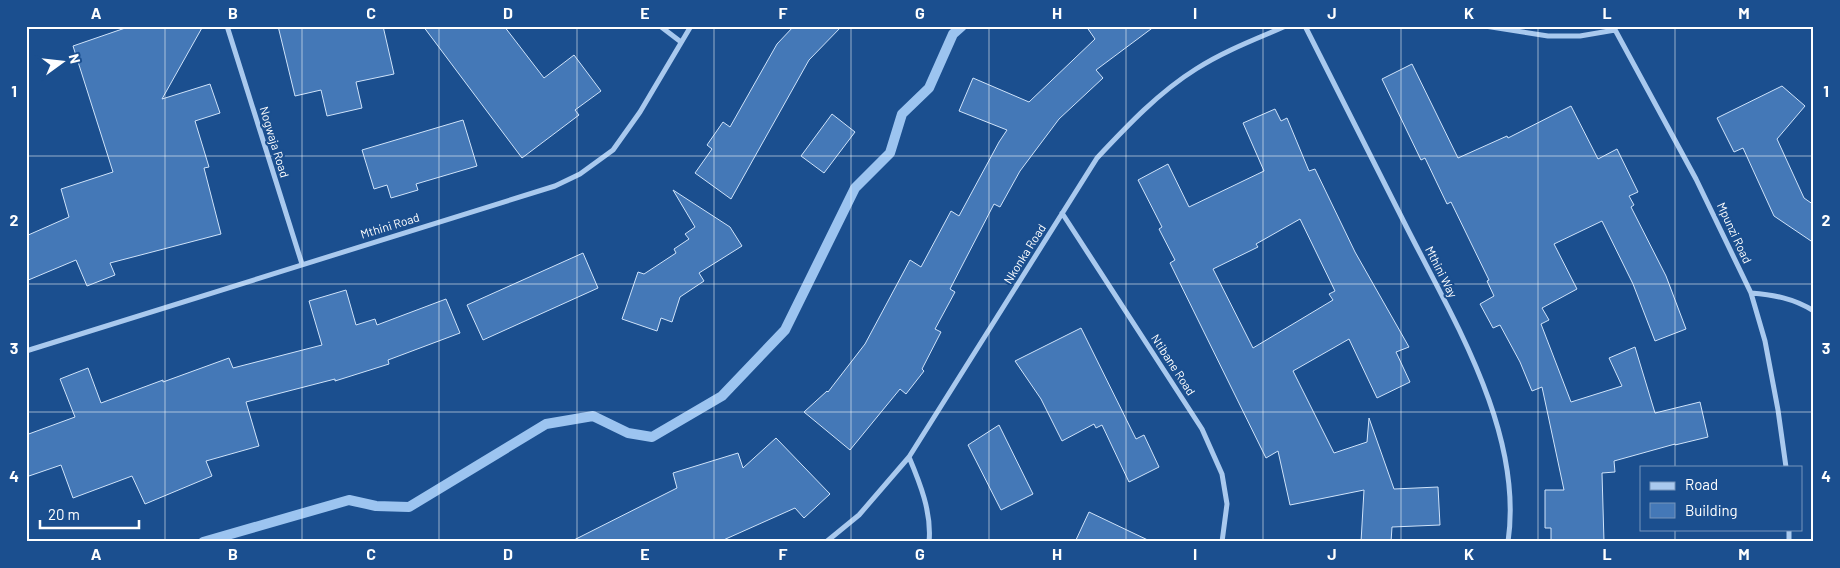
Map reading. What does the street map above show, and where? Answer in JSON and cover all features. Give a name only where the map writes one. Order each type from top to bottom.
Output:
[{"type":"street","name":"Nogwaja Road","points":[[228,26],[302,264]]},
{"type":"street","points":[[660,26],[681,42]]},
{"type":"street","name":"Mthini Road","points":[[26,350],[555,186],[580,174],[613,150],[625,135],[691,26]]},
{"type":"street","name":"Nkonka Road","points":[[826,542],[859,515],[909,457],[1097,158],[1159,97],[1201,66],[1226,52],[1286,26]]},
{"type":"street","name":"Mthini Way","points":[[1305,26],[1458,328],[1484,388],[1502,441],[1510,482],[1508,542]]},
{"type":"street","points":[[1485,26],[1548,36],[1580,36],[1614,28]]},
{"type":"street","name":"Mpunzi Road","points":[[1614,28],[1696,179],[1751,293],[1765,341],[1786,466]]},
{"type":"street","name":"Ntibane Road","points":[[1062,213],[1202,429],[1222,474],[1227,504],[1222,542]]},
{"type":"street","points":[[1751,293],[1777,295],[1814,311]]},
{"type":"street","points":[[909,457],[925,500],[930,542]]},
{"type":"building","points":[[131,26],[203,26],[162,99],[210,84],[220,113],[195,121],[209,167],[204,168],[221,234],[110,263],[115,275],[87,286],[76,260],[26,281],[26,236],[69,217],[61,189],[113,172],[73,46]]},
{"type":"building","points":[[278,26],[383,26],[394,74],[356,82],[362,108],[327,116],[321,90],[295,96]]},
{"type":"building","points":[[423,26],[504,26],[544,78],[574,55],[601,91],[575,110],[579,115],[522,158]]},
{"type":"building","points":[[794,26],[842,26],[809,60],[731,199],[695,173],[712,149],[707,145],[723,122],[730,127],[777,44]]},
{"type":"building","points":[[1086,26],[1155,26],[1096,70],[1103,78],[1059,119],[1020,171],[1000,207],[994,204],[950,289],[955,292],[935,329],[941,332],[922,369],[924,371],[906,394],[900,389],[850,450],[804,412],[828,392],[865,344],[910,260],[921,267],[951,211],[959,216],[1007,130],[959,111],[973,78],[1029,102],[1095,39]]},
{"type":"building","points":[[1412,64],[1458,158],[1507,136],[1508,138],[1571,106],[1598,159],[1617,149],[1638,192],[1629,196],[1634,205],[1631,207],[1666,276],[1686,329],[1655,341],[1633,284],[1602,221],[1554,244],[1577,289],[1542,308],[1549,320],[1541,324],[1571,402],[1622,386],[1609,358],[1635,347],[1655,413],[1700,402],[1708,437],[1614,461],[1615,472],[1602,473],[1604,542],[1551,542],[1551,528],[1545,528],[1545,490],[1564,490],[1542,387],[1532,391],[1520,362],[1500,325],[1493,328],[1480,304],[1494,296],[1487,281],[1489,280],[1451,202],[1447,204],[1425,158],[1421,160],[1382,79]]},
{"type":"building","points":[[1782,86],[1805,106],[1777,139],[1804,198],[1814,205],[1814,243],[1774,216],[1743,148],[1734,152],[1717,118]]},
{"type":"building","points":[[1275,109],[1281,121],[1287,118],[1309,171],[1315,169],[1355,252],[1409,347],[1396,352],[1410,382],[1377,398],[1349,339],[1293,371],[1334,453],[1367,442],[1369,418],[1394,489],[1438,487],[1440,525],[1392,527],[1391,542],[1361,542],[1364,490],[1290,505],[1278,451],[1266,458],[1170,263],[1175,260],[1159,229],[1162,227],[1138,180],[1168,164],[1189,207],[1264,171],[1243,123]],"holes":[[[1300,219],[1335,291],[1329,294],[1333,300],[1253,348],[1213,269],[1258,247],[1256,244]]]},
{"type":"building","points":[[832,114],[855,132],[824,173],[801,156]]},
{"type":"building","points":[[463,120],[477,166],[416,184],[418,190],[391,198],[387,185],[374,189],[362,150]]},
{"type":"building","points":[[673,190],[730,227],[742,246],[699,273],[704,281],[680,297],[672,322],[661,318],[657,331],[622,319],[638,272],[644,274],[676,253],[674,249],[689,239],[685,234],[695,227]]},
{"type":"building","points":[[583,253],[598,288],[483,340],[467,305]]},
{"type":"building","points":[[346,290],[356,325],[375,319],[377,325],[446,299],[460,333],[388,360],[389,364],[335,381],[335,379],[246,402],[259,446],[206,461],[212,476],[145,504],[132,476],[73,498],[61,465],[26,477],[26,435],[75,417],[60,379],[88,368],[101,403],[229,358],[233,368],[322,345],[309,301]]},
{"type":"building","points":[[1081,328],[1136,439],[1144,435],[1159,467],[1129,482],[1102,425],[1096,428],[1094,424],[1062,441],[1041,399],[1015,361]]},
{"type":"building","points":[[999,425],[1033,494],[1001,510],[968,445]]},
{"type":"building","points":[[776,438],[830,494],[804,518],[795,508],[719,542],[570,542],[677,488],[673,473],[738,453],[743,468]]},
{"type":"building","points":[[1089,512],[1152,542],[1075,542]]},
{"type":"waterway","points":[[203,542],[349,500],[376,506],[409,507],[546,424],[593,416],[628,433],[652,437],[722,396],[785,330],[855,188],[890,153],[902,114],[929,88],[953,34],[962,26]]}]
